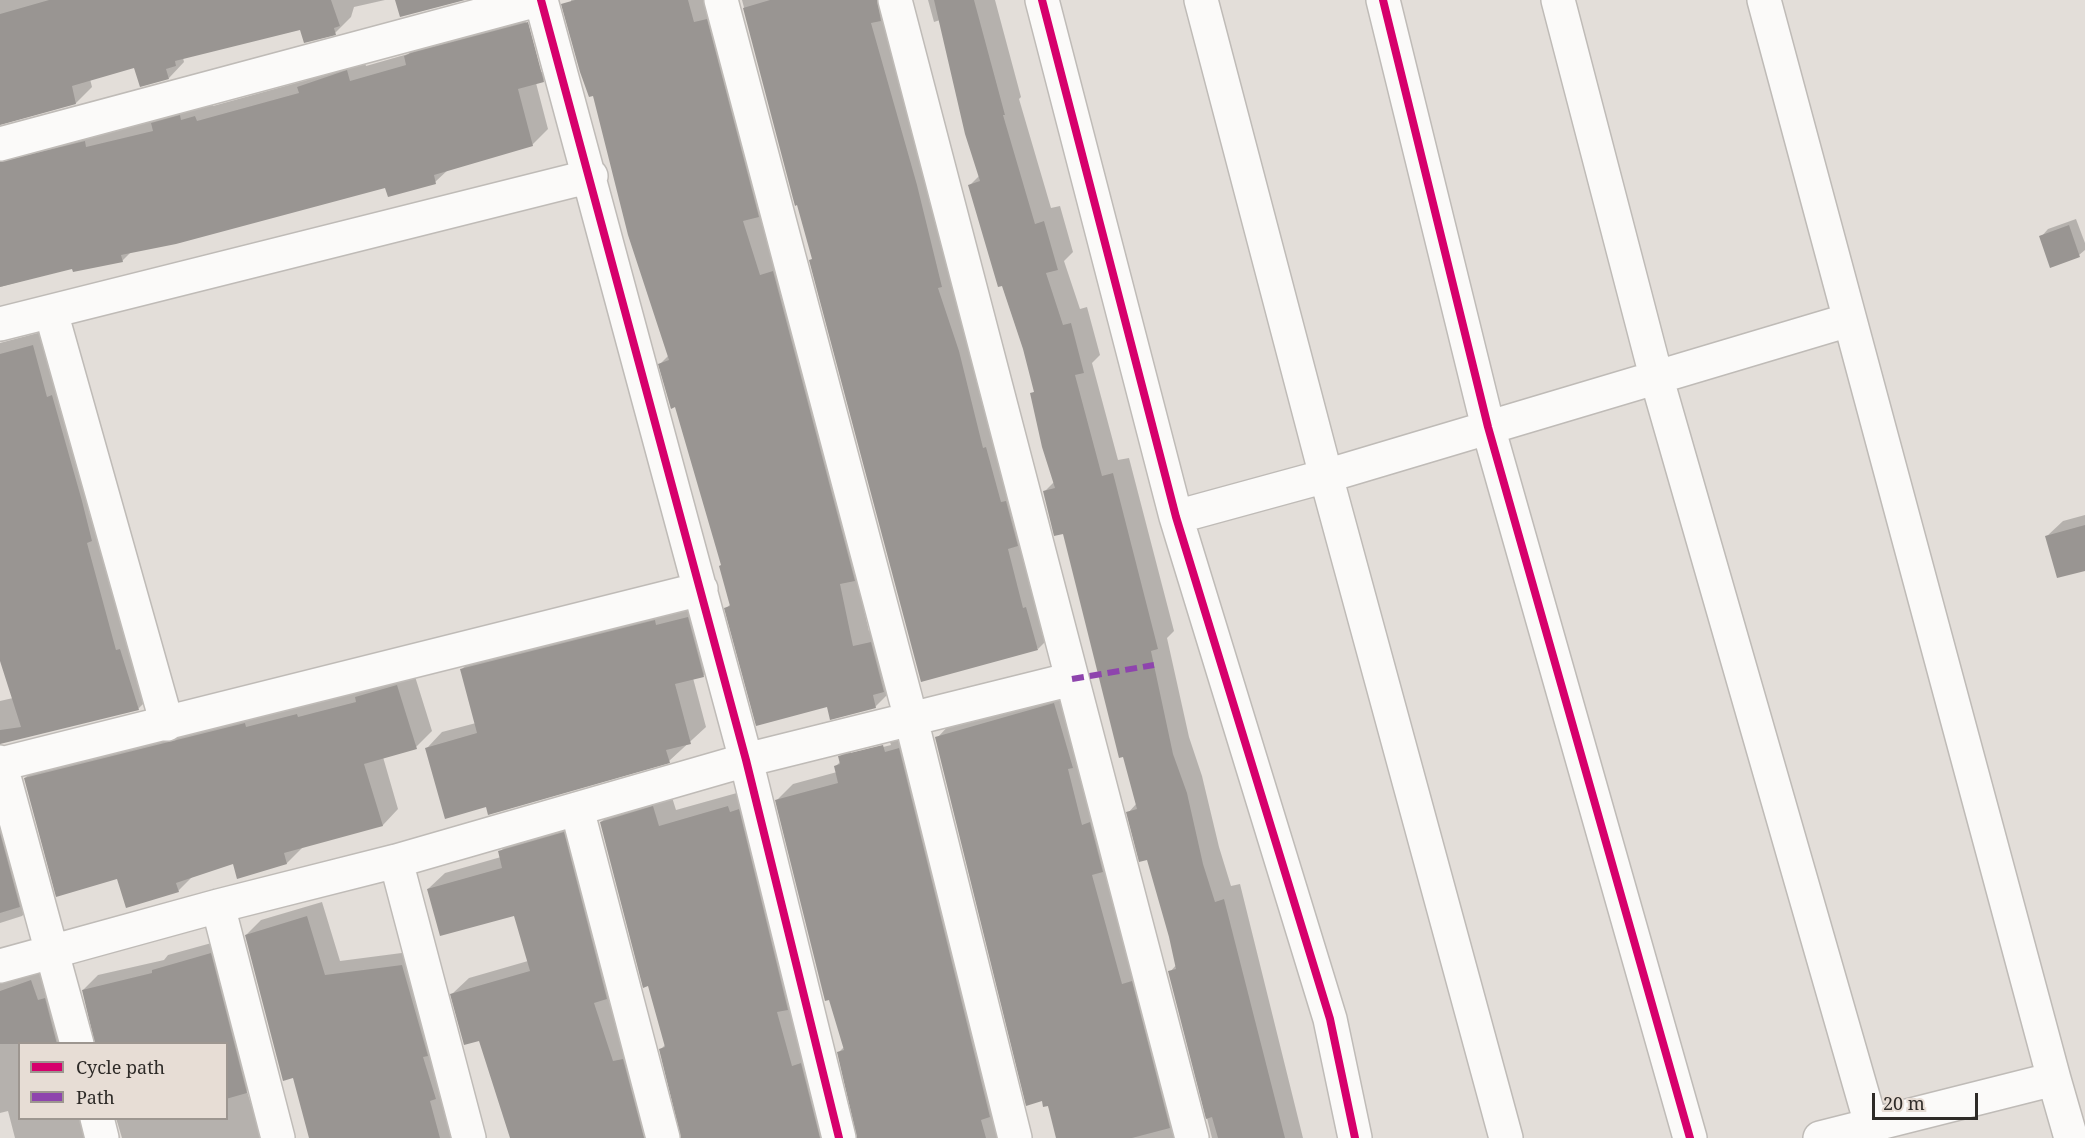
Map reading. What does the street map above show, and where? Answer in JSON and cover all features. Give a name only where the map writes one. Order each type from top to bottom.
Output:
[{"type":"street","points":[[0,144],[539,0],[591,176],[701,589],[746,760],[839,1138]]},
{"type":"street","points":[[721,0],[911,719],[1015,1138]]},
{"type":"street","points":[[895,0],[1192,1138]]},
{"type":"street","points":[[1042,0],[1176,517],[1330,1019],[1355,1138]]},
{"type":"street","points":[[1201,0],[1326,476],[1506,1138]]},
{"type":"street","points":[[1383,0],[1488,427],[1690,1138]]},
{"type":"street","points":[[1558,0],[1656,376],[1871,1124]]},
{"type":"street","points":[[1764,0],[2071,1138]]},
{"type":"street","points":[[0,324],[591,176]]},
{"type":"street","points":[[51,312],[167,724]]},
{"type":"street","points":[[1176,517],[1326,476],[1849,320]]},
{"type":"street","points":[[76,1042],[0,763],[167,724],[701,589]]},
{"type":"street","points":[[0,966],[218,906],[396,861],[746,760],[1072,679]]},
{"type":"street","points":[[577,809],[663,1138]]},
{"type":"street","points":[[396,861],[469,1138]]},
{"type":"street","points":[[218,906],[278,1138]]},
{"type":"street","points":[[1820,1138],[2054,1079]]},
{"type":"street","points":[[97,1120],[102,1138]]},
{"type":"building","points":[[49,0],[331,0],[340,26],[334,28],[336,35],[304,43],[300,30],[175,61],[176,66],[166,69],[169,79],[140,87],[134,68],[72,86],[76,104],[0,125],[0,14]]},
{"type":"building","points":[[395,0],[465,0],[400,17]]},
{"type":"building","points":[[575,0],[688,0],[694,22],[707,19],[759,217],[743,221],[760,275],[773,271],[855,581],[840,584],[853,646],[871,642],[884,692],[873,695],[876,708],[830,720],[827,707],[756,726],[724,608],[730,606],[719,566],[721,565],[675,407],[671,409],[658,364],[669,360],[628,235],[593,96],[589,97],[580,72],[561,4]]},
{"type":"building","points":[[770,0],[877,0],[881,21],[871,23],[917,185],[942,287],[938,288],[959,351],[983,448],[986,447],[1001,502],[1006,501],[1018,546],[1008,549],[1023,608],[1026,607],[1038,650],[921,682],[809,260],[812,259],[797,205],[795,206],[743,8]]},
{"type":"building","points":[[934,0],[974,0],[1005,115],[1003,115],[1035,224],[1044,221],[1058,270],[1046,273],[1063,325],[1071,323],[1084,373],[1075,375],[1102,476],[1113,473],[1158,649],[1151,651],[1173,754],[1187,793],[1203,864],[1215,902],[1224,899],[1285,1138],[1218,1138],[1212,1117],[1206,1119],[1168,971],[1176,969],[1169,937],[1147,860],[1139,862],[1126,812],[1137,809],[1123,757],[1119,758],[1063,534],[1054,536],[1043,491],[1055,488],[1042,447],[1030,393],[1034,392],[1023,349],[1002,286],[998,287],[968,185],[980,181],[965,134]]},
{"type":"building","points":[[528,22],[544,82],[518,89],[533,146],[434,175],[436,184],[388,197],[385,188],[176,244],[121,255],[123,262],[73,272],[72,269],[0,287],[0,162],[85,141],[86,147],[153,131],[151,123],[180,115],[181,120],[195,116],[197,121],[299,93],[297,87],[347,70],[350,81],[406,65],[404,56],[411,53]]},
{"type":"building","points":[[2069,225],[2080,257],[2050,268],[2039,236]]},
{"type":"building","points":[[33,345],[47,397],[52,395],[82,501],[92,541],[87,543],[116,650],[120,649],[139,710],[0,744],[0,730],[21,727],[0,661],[0,354]]},
{"type":"building","points":[[2085,525],[2085,571],[2057,578],[2045,536]]},
{"type":"building","points":[[688,617],[704,677],[675,684],[691,744],[666,750],[670,763],[488,815],[486,807],[445,819],[425,748],[477,733],[460,669],[655,620],[656,625]]},
{"type":"building","points":[[397,685],[417,749],[364,764],[383,826],[284,853],[287,864],[237,879],[233,864],[176,883],[179,892],[126,908],[117,879],[56,897],[24,778],[245,723],[246,727],[297,714],[298,717],[356,702],[355,697]]},
{"type":"building","points":[[1054,703],[1073,768],[1068,769],[1082,825],[1090,822],[1103,872],[1092,875],[1122,984],[1132,981],[1170,1128],[1132,1138],[1056,1138],[1048,1106],[1043,1107],[1042,1101],[1026,1106],[935,737]]},
{"type":"building","points":[[883,745],[885,752],[899,748],[990,1117],[981,1120],[986,1138],[857,1138],[837,1052],[844,1050],[829,1000],[825,1001],[775,800],[838,783],[834,766],[840,764],[838,756]]},
{"type":"building","points":[[653,806],[659,826],[728,806],[730,812],[739,809],[788,1010],[777,1012],[792,1066],[801,1063],[820,1138],[681,1138],[659,1049],[665,1047],[648,986],[643,988],[600,822]]},
{"type":"building","points":[[564,832],[607,999],[594,1003],[613,1061],[623,1059],[644,1138],[510,1138],[479,1041],[464,1045],[450,994],[530,971],[514,916],[440,936],[427,889],[502,868],[498,851]]},
{"type":"building","points":[[0,833],[20,907],[0,913]]},
{"type":"building","points":[[307,916],[325,975],[402,965],[428,1056],[423,1057],[436,1099],[430,1101],[440,1138],[309,1138],[293,1078],[283,1081],[245,935]]},
{"type":"building","points":[[211,953],[247,1093],[228,1098],[228,1042],[95,1042],[82,990],[152,973],[152,970]]},
{"type":"building","points":[[31,980],[38,1000],[45,998],[56,1042],[0,1044],[0,991]]},
{"type":"marked path","points":[[1072,679],[1154,665]]},
{"type":"cycle path","points":[[541,0],[746,760],[839,1138]]},
{"type":"cycle path","points":[[1042,0],[1176,517],[1330,1019],[1355,1138]]},
{"type":"cycle path","points":[[1383,0],[1488,427],[1690,1138]]}]
